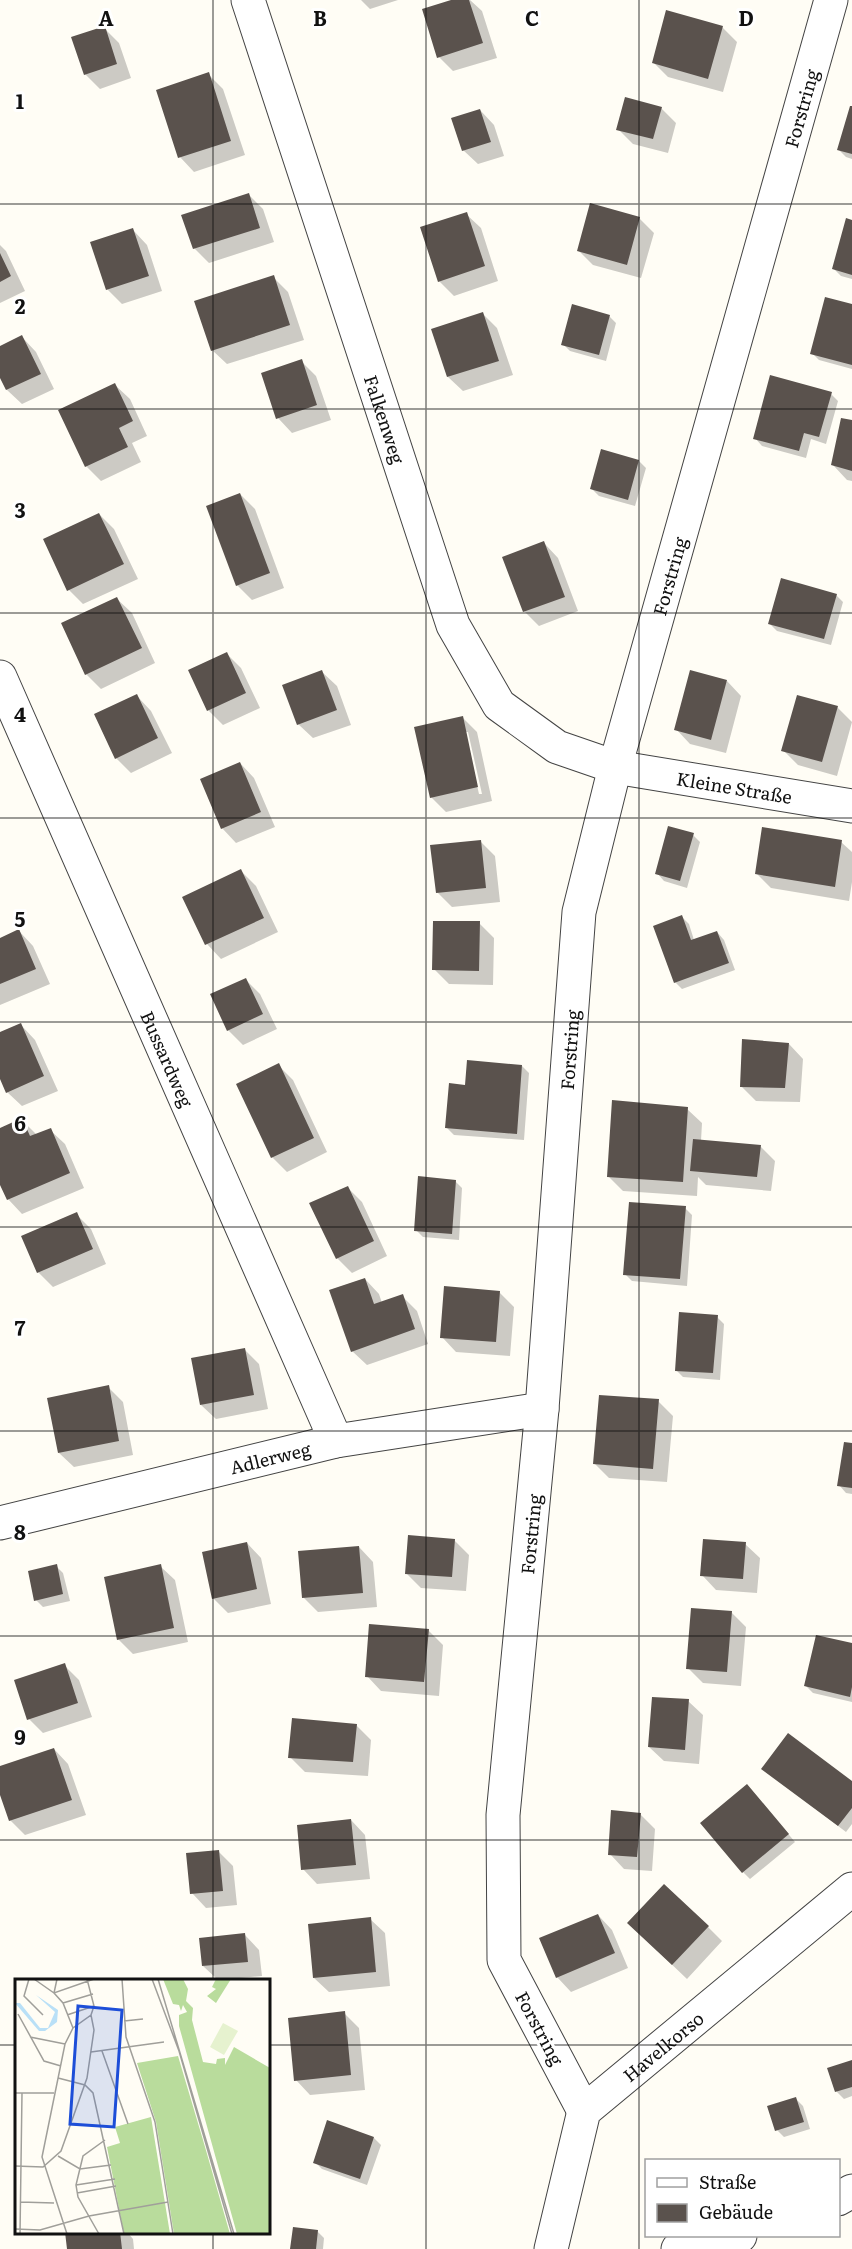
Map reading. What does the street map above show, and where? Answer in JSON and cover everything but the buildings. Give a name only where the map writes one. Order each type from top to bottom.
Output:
[{"type":"street","name":"Falkenweg","points":[[248,0],[453,626],[499,705],[556,747],[615,767]]},
{"type":"street","name":"Forstring","points":[[584,2111],[504,1960],[503,1815],[542,1409],[579,912],[615,767],[831,0]]},
{"type":"street","name":"Bussardweg","points":[[0,677],[336,1441]]},
{"type":"street","name":"Kleine Straße","points":[[615,767],[852,806]]},
{"type":"street","name":"Adlerweg","points":[[0,1523],[336,1441],[542,1409]]},
{"type":"street","name":"Havelkorso","points":[[584,2111],[852,1889]]},
{"type":"street","points":[[551,2249],[584,2111]]},
{"type":"street","points":[[678,2249],[731,2237]]}]
